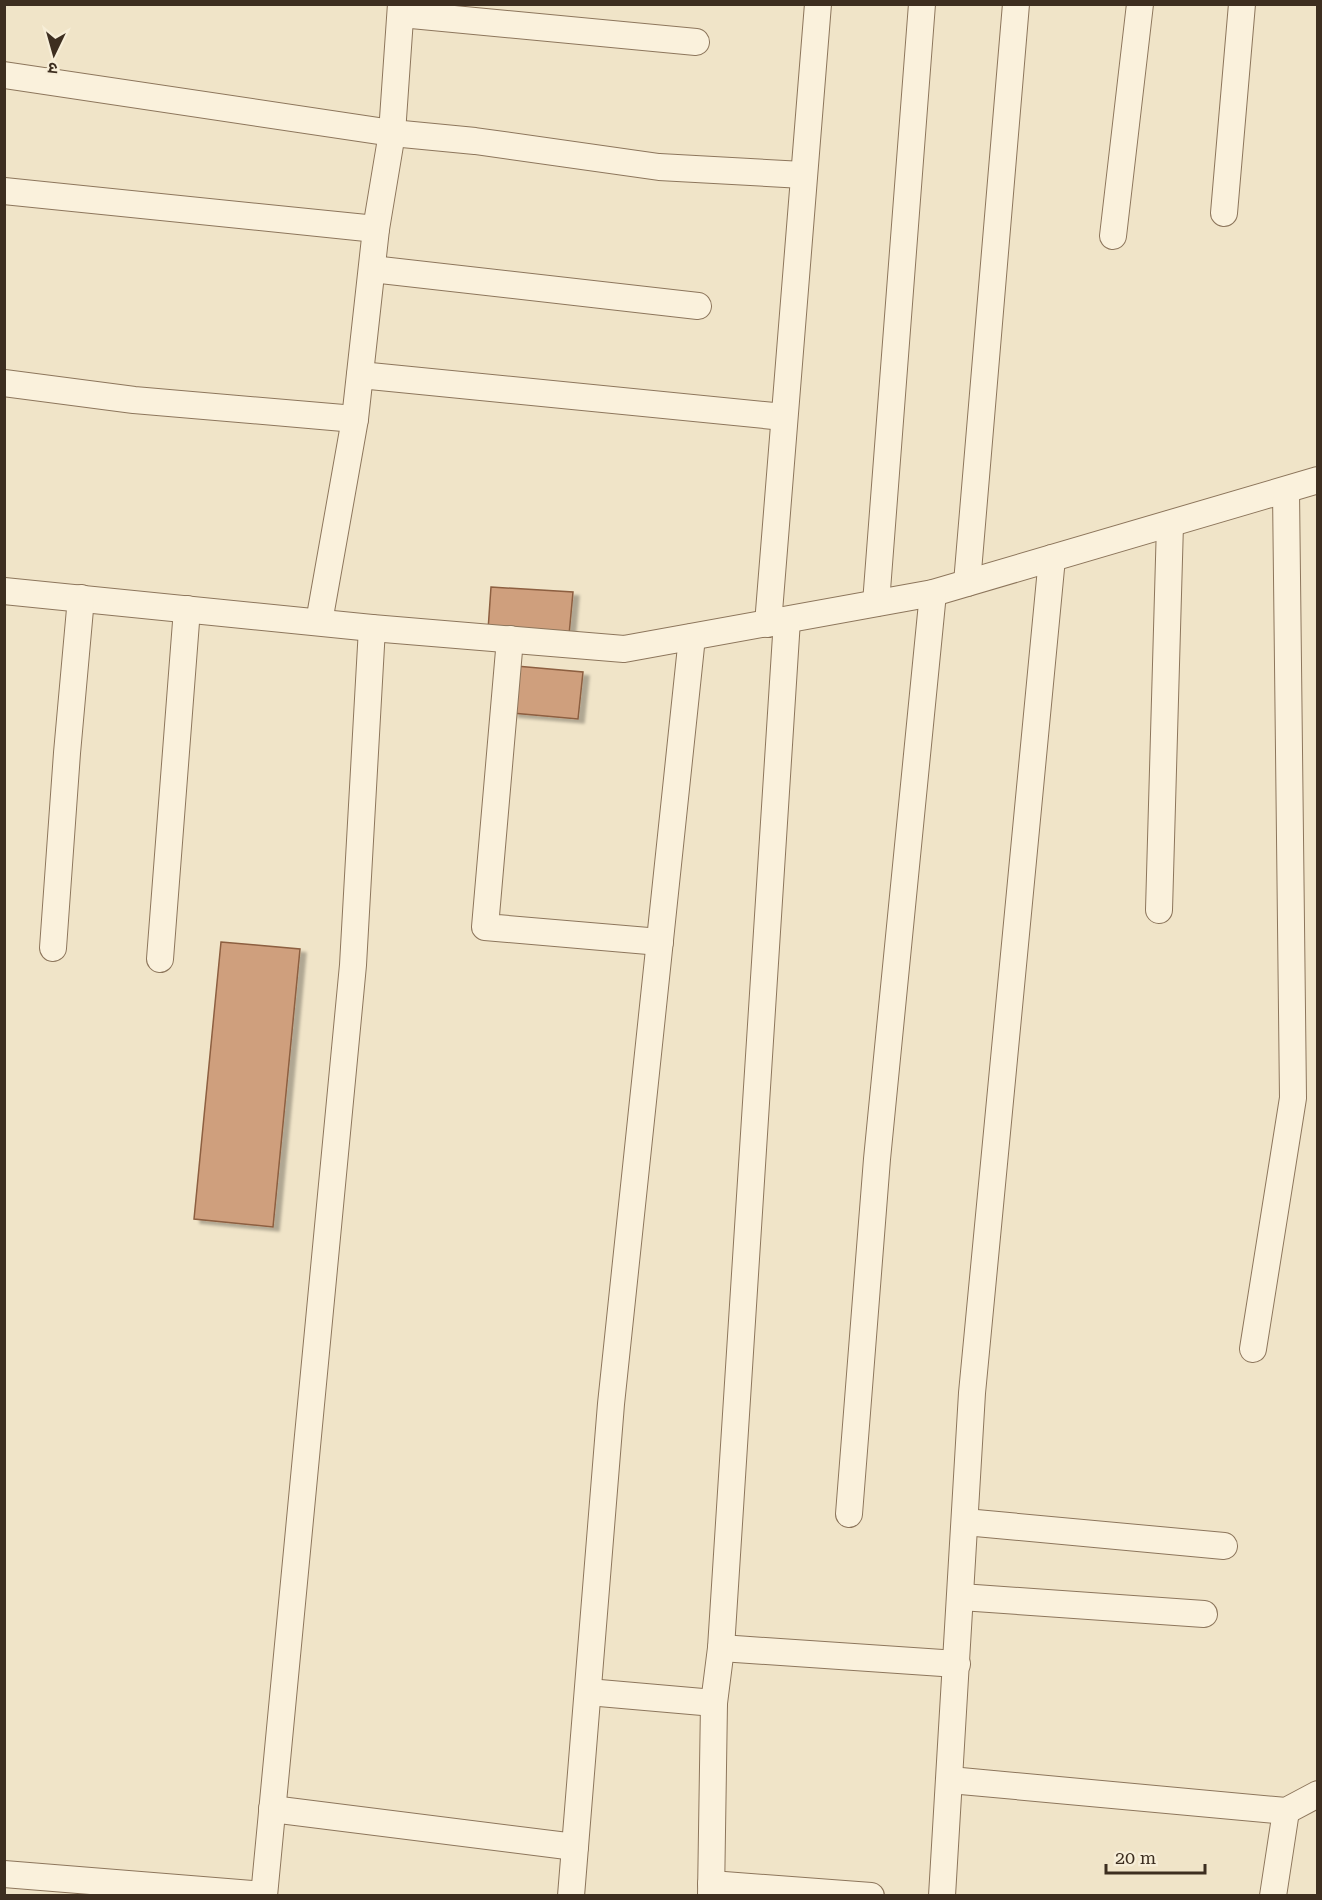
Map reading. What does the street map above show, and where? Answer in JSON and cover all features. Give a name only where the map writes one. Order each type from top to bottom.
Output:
[{"type":"street","points":[[818,4],[784,417],[778,622],[721,1648],[714,1703],[711,1890],[871,1896]]},
{"type":"street","points":[[876,603],[922,4]]},
{"type":"street","points":[[967,583],[1016,4]]},
{"type":"street","points":[[1113,236],[1140,4]]},
{"type":"street","points":[[1224,213],[1242,4]]},
{"type":"street","points":[[319,622],[355,419],[376,229],[392,133],[401,9],[696,42]]},
{"type":"street","points":[[4,75],[392,133],[475,141],[659,167],[803,175]]},
{"type":"street","points":[[4,191],[376,229]]},
{"type":"street","points":[[372,269],[698,306]]},
{"type":"street","points":[[360,375],[784,417]]},
{"type":"street","points":[[4,383],[134,400],[355,419]]},
{"type":"street","points":[[4,591],[372,628],[624,648],[933,593],[1286,491],[1317,480]]},
{"type":"street","points":[[1253,1349],[1293,1098],[1286,491]]},
{"type":"street","points":[[1159,910],[1170,524]]},
{"type":"street","points":[[942,1896],[974,1381],[1052,558]]},
{"type":"street","points":[[849,1514],[879,1147],[933,593]]},
{"type":"street","points":[[53,948],[81,598]]},
{"type":"street","points":[[160,959],[187,609]]},
{"type":"street","points":[[4,1874],[264,1895],[353,965],[372,628]]},
{"type":"street","points":[[572,1896],[611,1404],[692,637]]},
{"type":"street","points":[[510,639],[485,927],[660,942]]},
{"type":"street","points":[[965,1522],[1224,1546]]},
{"type":"street","points":[[961,1597],[1204,1614]]},
{"type":"street","points":[[721,1648],[957,1664]]},
{"type":"street","points":[[588,1692],[714,1703]]},
{"type":"street","points":[[950,1780],[1286,1811],[1317,1794]]},
{"type":"street","points":[[272,1809],[575,1847]]},
{"type":"street","points":[[1274,1896],[1286,1811]]},
{"type":"building","points":[[491,587],[573,592],[569,635],[488,630]]},
{"type":"building","points":[[516,666],[583,672],[578,719],[512,713]]},
{"type":"building","points":[[221,942],[300,949],[273,1227],[194,1219]]}]
